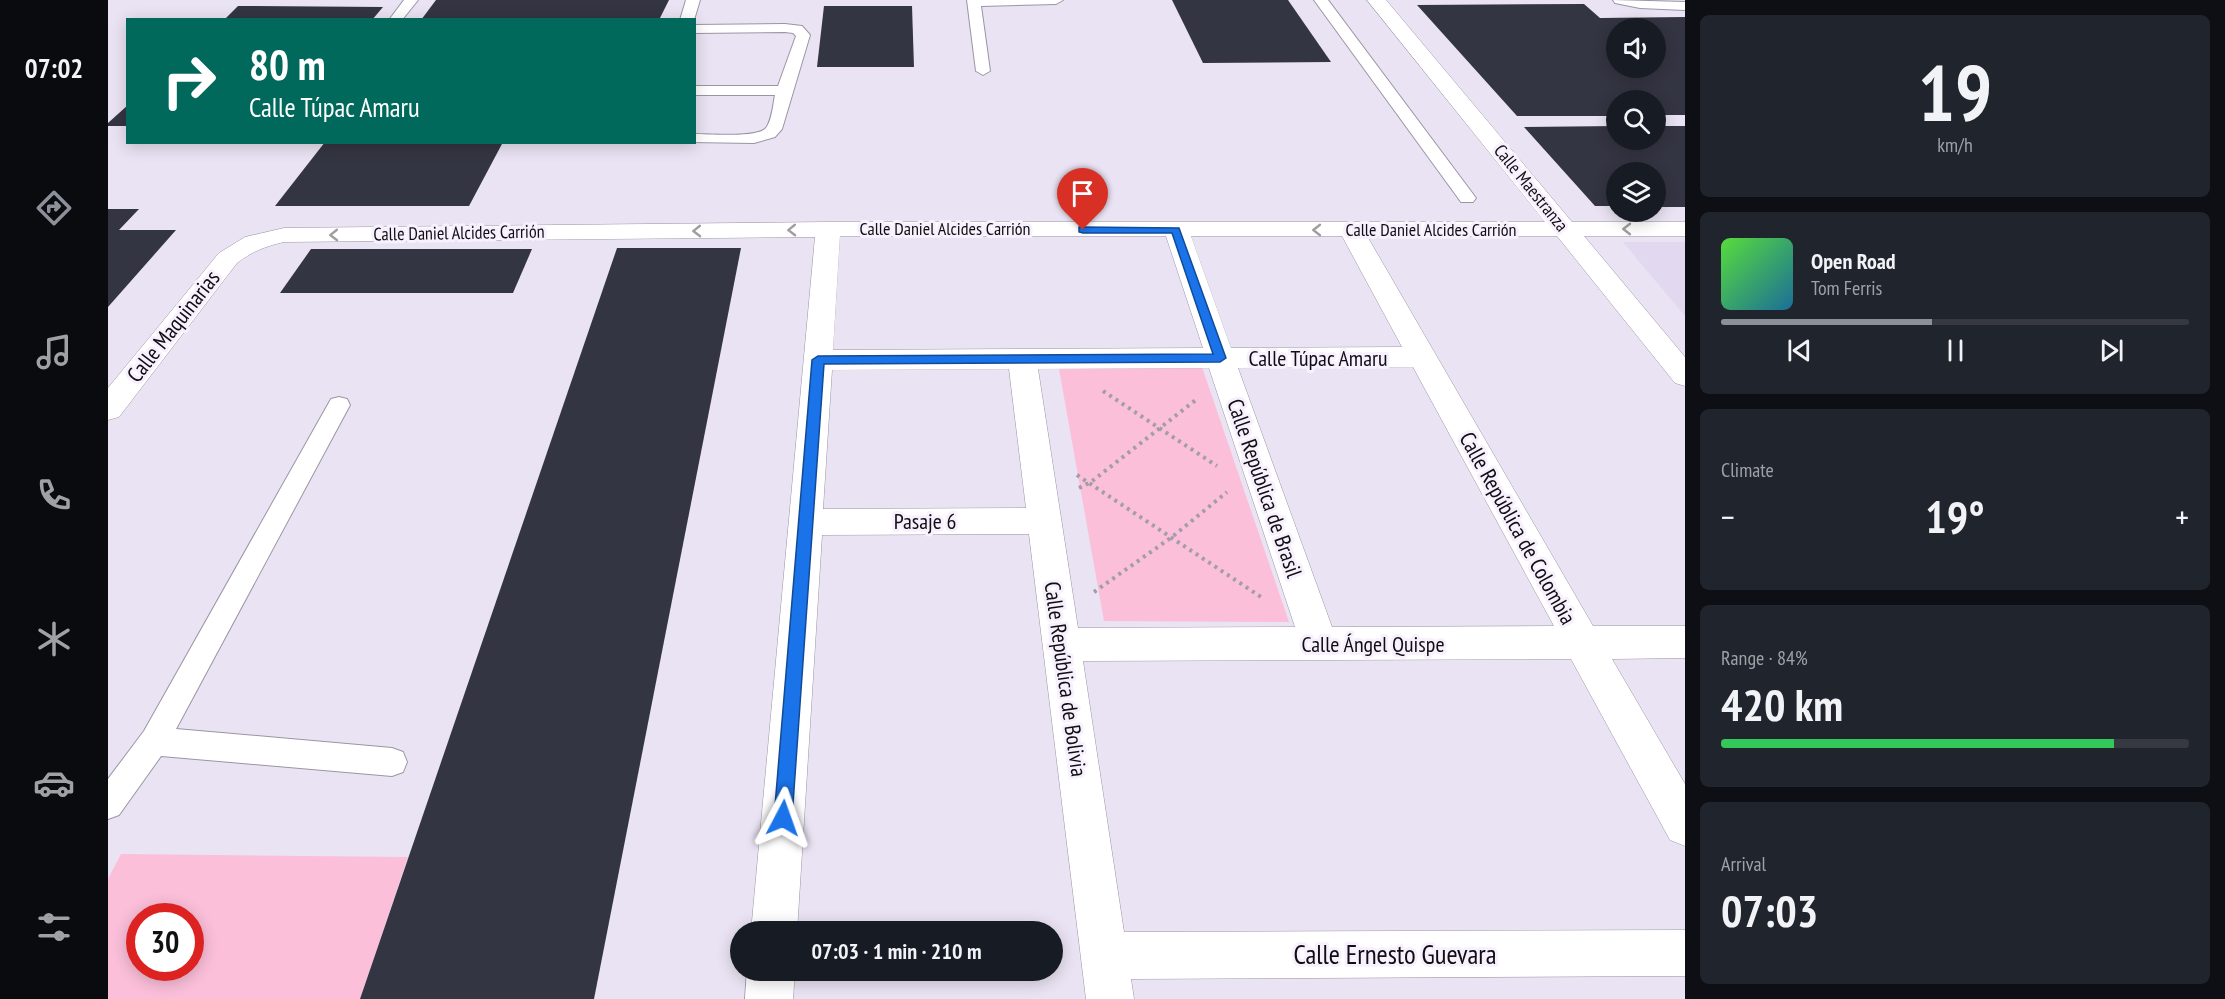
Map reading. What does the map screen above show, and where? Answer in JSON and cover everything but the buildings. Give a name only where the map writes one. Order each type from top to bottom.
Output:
[{"type":"street","name":"Calle Maestranza","points":[[1376,0],[1565,230],[1680,364]]},
{"type":"street","name":"Calle Daniel Alcides Carrión","points":[[242,246],[262,238],[284,235],[828,229],[1685,229]]},
{"type":"street","points":[[775,921],[828,229]]},
{"type":"street","name":"Calle República de Brasil","points":[[1176,230],[1223,368],[1249,474],[1318,639]]},
{"type":"street","name":"Calle República de Colombia","points":[[1351,230],[1685,825]]},
{"type":"street","name":"Calle Maquinarias","points":[[108,409],[215,273],[242,246]]},
{"type":"street","name":"Calle Túpac Amaru","points":[[818,360],[1037,359],[1223,368],[1423,357]]},
{"type":"street","name":"Calle República de Bolivia","points":[[1037,359],[1035,454],[1107,978]]},
{"type":"street","name":"Pasaje 6","points":[[806,522],[1043,514]]},
{"type":"street","name":"Calle Ángel Quispe","points":[[1060,632],[1318,639],[1583,643],[1685,642]]},
{"type":"street","name":"Calle Ernesto Guevara","points":[[1107,978],[1685,953]]},
{"type":"street","points":[[769,999],[770,981]]},
{"type":"lane","points":[[397,18],[411,0]]},
{"type":"lane","points":[[688,18],[693,0]]},
{"type":"lane","points":[[983,71],[975,1],[1056,0]]},
{"type":"lane","points":[[1321,0],[1467,198]]},
{"type":"lane","points":[[1620,0],[1640,4],[1685,6]]},
{"type":"lane","points":[[696,29],[797,29],[803,35],[784,91],[776,126],[769,134],[754,138],[696,139]]},
{"type":"lane","points":[[696,90],[784,91]]},
{"type":"lane","points":[[108,804],[154,741],[339,405]]},
{"type":"lane","points":[[154,741],[392,762]]},
{"type":"path","points":[[1037,359],[1160,428],[1249,474],[1060,632]]},
{"type":"path","points":[[1043,514],[1090,482],[1160,428],[1223,368]]},
{"type":"path","points":[[1035,454],[1090,482],[1318,639]]},
{"type":"shaded area","points":[[1623,242],[1685,242],[1685,316]]},
{"type":"shaded area","points":[[1202,367],[1289,622],[1104,621],[1059,369]]},
{"type":"shaded area","points":[[121,854],[408,857],[360,999],[108,999],[108,879]]},
{"type":"route","points":[[783,818],[818,360],[1220,358],[1176,230],[1083,230]]}]
